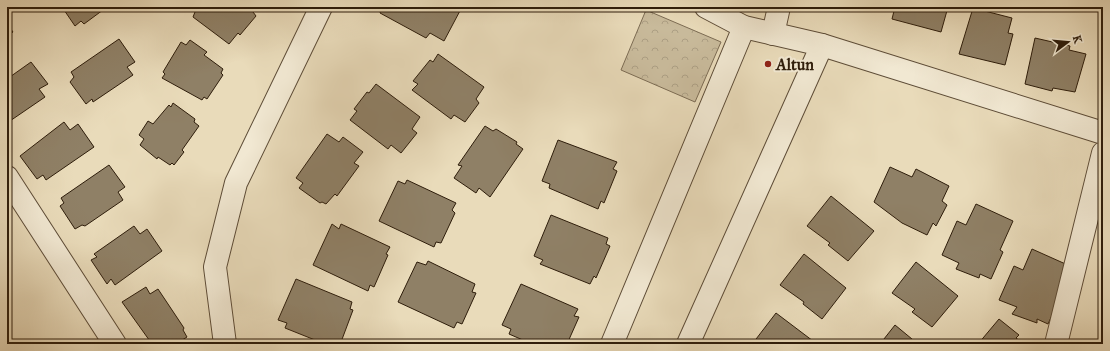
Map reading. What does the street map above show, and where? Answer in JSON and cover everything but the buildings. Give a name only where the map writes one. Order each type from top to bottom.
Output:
[{"type":"street","points":[[225,344],[215,268],[236,183],[321,7]]},
{"type":"street","points":[[706,7],[744,27],[822,45],[1103,133]]},
{"type":"street","points":[[773,34],[779,7]]},
{"type":"street","points":[[612,344],[744,27]]},
{"type":"street","points":[[688,344],[822,45]]},
{"type":"street","points":[[1056,344],[1103,153]]},
{"type":"street","points":[[7,176],[115,344]]},
{"type":"green space","points":[[646,10],[721,42],[695,102],[621,70]]},
{"type":"place","name":"Altun","points":[[768,64]]}]
